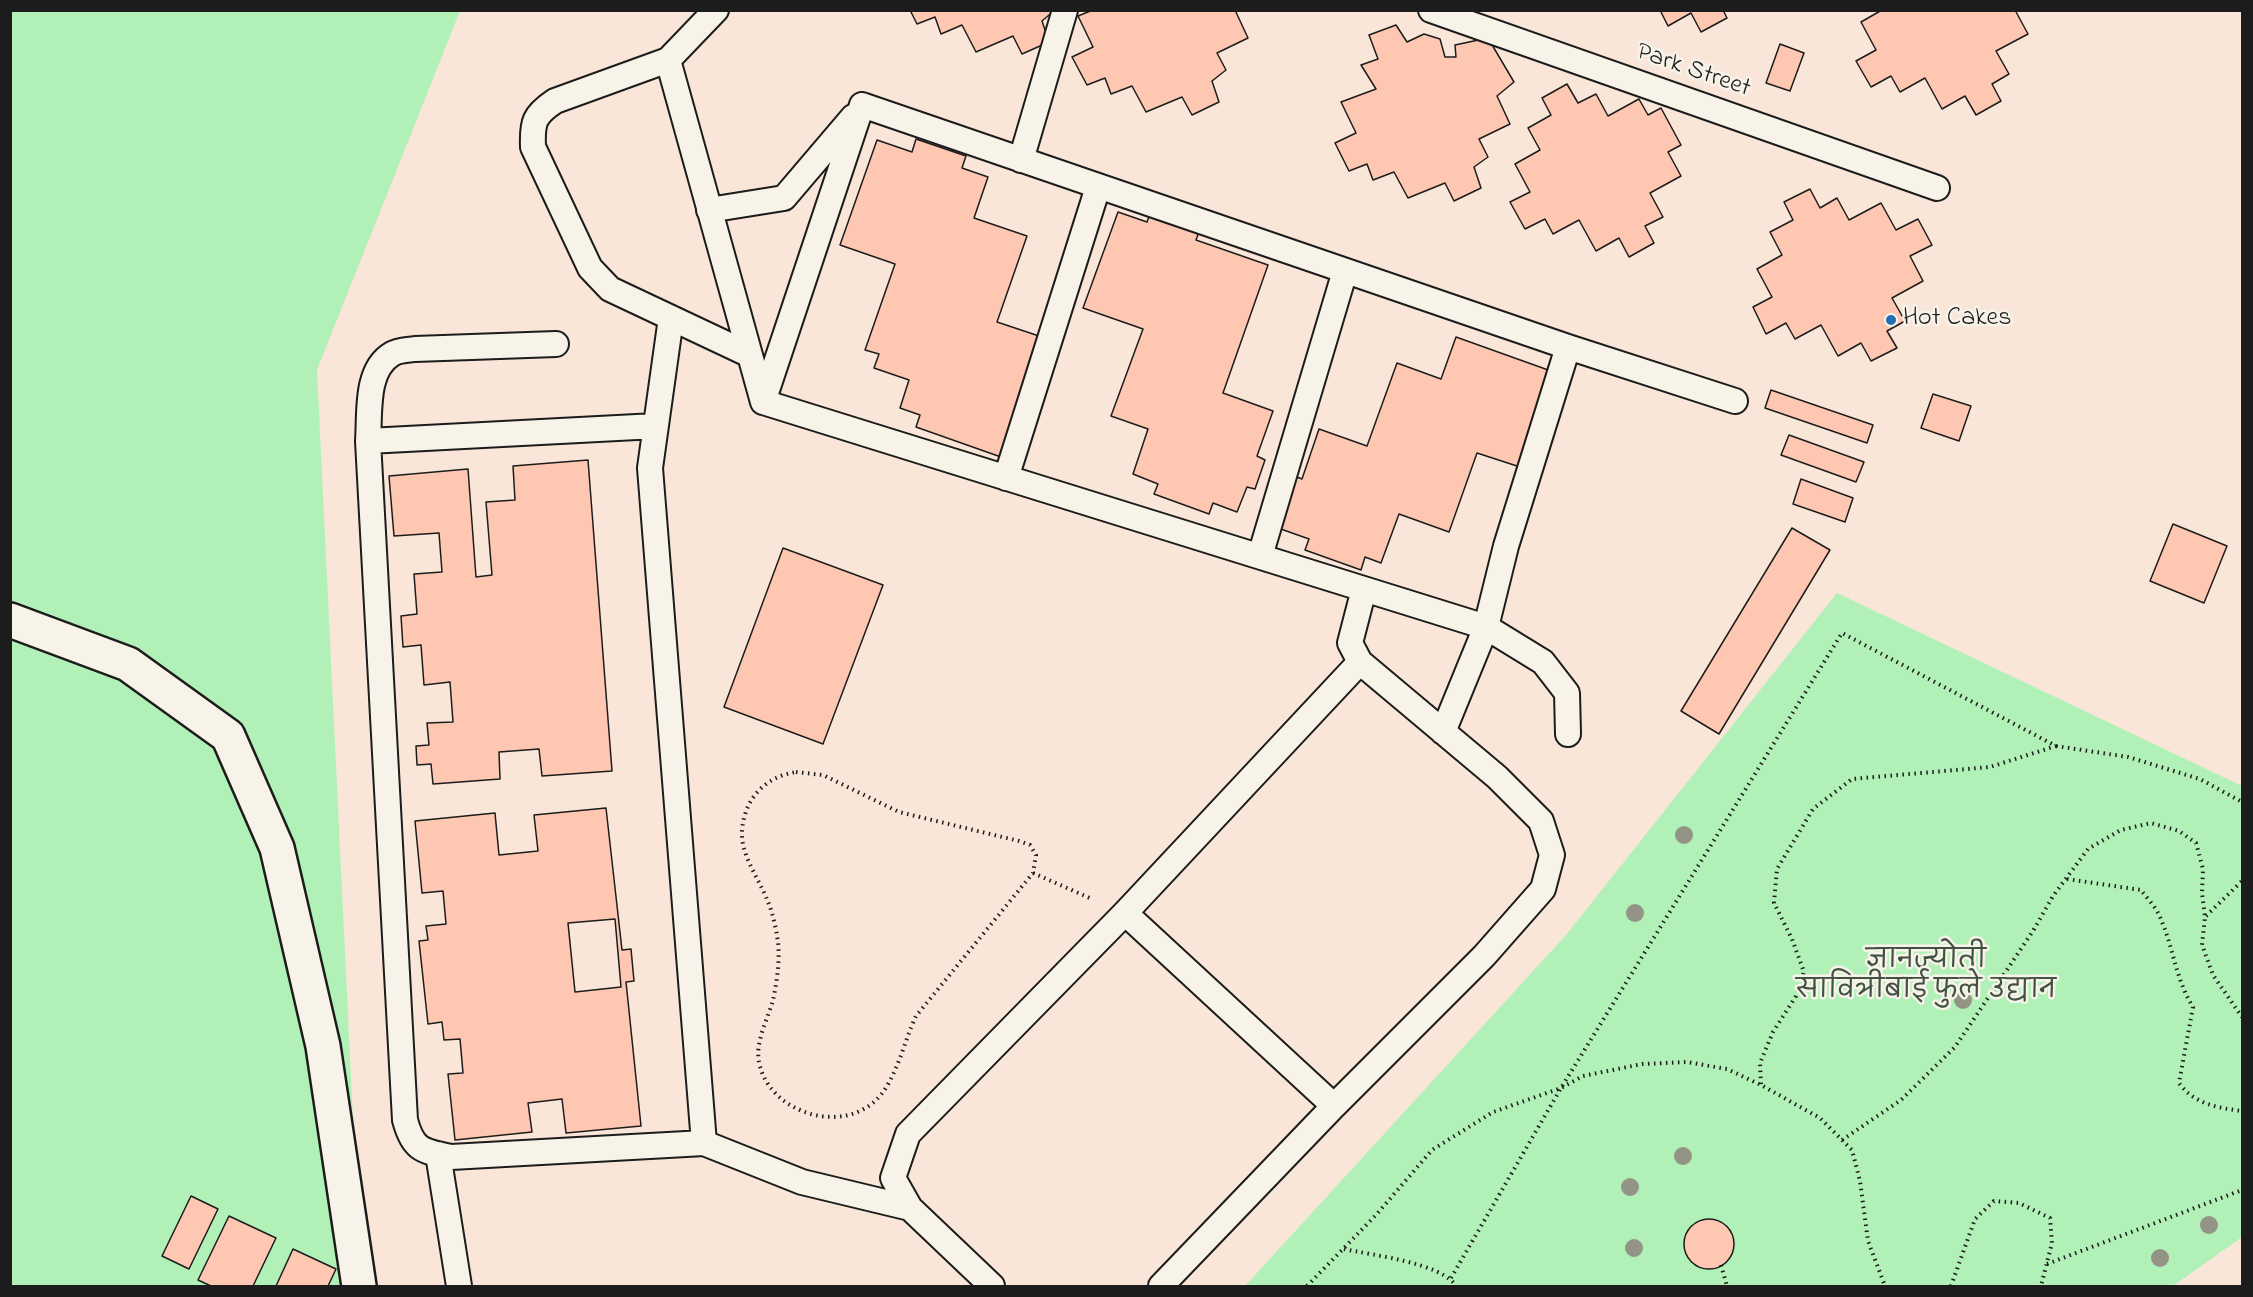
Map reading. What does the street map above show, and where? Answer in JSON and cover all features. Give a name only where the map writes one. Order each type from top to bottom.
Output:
[{"type":"street","points":[[10,620],[128,664],[228,736],[277,848],[323,1046],[358,1287]]},
{"type":"lane","points":[[716,10],[668,60],[555,101],[541,111],[532,126],[533,147],[590,268],[610,289],[750,355]]},
{"type":"lane","points":[[1021,160],[1065,10]]},
{"type":"lane","name":"Park Street","points":[[1431,10],[1937,188]]},
{"type":"lane","points":[[668,60],[763,402]]},
{"type":"lane","points":[[709,210],[784,198],[862,105]]},
{"type":"lane","points":[[862,105],[1568,347],[1735,401]]},
{"type":"lane","points":[[763,402],[862,105]]},
{"type":"lane","points":[[1006,478],[1098,187]]},
{"type":"lane","points":[[1260,556],[1345,271]]},
{"type":"lane","points":[[671,318],[650,468],[704,1143]]},
{"type":"lane","points":[[556,344],[415,349],[393,353],[378,368],[372,385],[368,441],[405,1120],[411,1140],[427,1153],[451,1157],[704,1143],[802,1182],[910,1208]]},
{"type":"lane","points":[[1443,732],[1486,627],[1506,546],[1568,347]]},
{"type":"lane","points":[[763,402],[1486,627],[1543,662],[1567,693],[1568,734]]},
{"type":"lane","points":[[368,441],[656,426]]},
{"type":"lane","points":[[1161,1287],[1334,1106],[1484,956],[1543,889],[1552,855],[1541,821],[1497,777],[1360,662],[1350,643],[1364,589]]},
{"type":"lane","points":[[992,1287],[910,1208],[893,1178],[908,1134],[1125,914],[1360,662]]},
{"type":"lane","points":[[1125,914],[1334,1106]]},
{"type":"lane","points":[[438,1154],[459,1287]]},
{"type":"path","points":[[1451,1278],[1561,1088],[1842,633],[2056,746],[2128,757],[2200,779],[2242,802]]},
{"type":"path","points":[[1761,1085],[1760,1063],[1773,1032],[1796,996],[1803,972],[1792,939],[1774,903],[1777,869],[1814,809],[1852,779],[1990,767],[2056,746]]},
{"type":"path","points":[[778,775],[824,776],[899,812],[983,831],[1030,845],[1036,855],[1033,873],[916,1016],[903,1042],[891,1081],[875,1101],[857,1111],[830,1117],[801,1112],[781,1100],[769,1084],[759,1062],[760,1041],[773,999],[779,964],[778,940],[770,904],[743,847],[742,830],[750,802],[763,786],[778,775]]},
{"type":"path","points":[[1842,1140],[1901,1100],[1955,1047],[2088,849],[2121,830],[2151,824],[2179,831],[2196,843],[2201,860],[2205,917],[2202,945],[2213,975],[2242,1017]]},
{"type":"path","points":[[1033,873],[1125,914]]},
{"type":"path","points":[[2066,879],[2140,890],[2158,912],[2177,964],[2182,990],[2193,1007],[2179,1083],[2189,1097],[2219,1108],[2242,1111]]},
{"type":"path","points":[[2205,917],[2242,880]]},
{"type":"path","points":[[1307,1287],[1344,1249],[1432,1149],[1493,1112],[1561,1088],[1583,1076],[1642,1064],[1688,1062],[1727,1069],[1761,1085],[1820,1118],[1852,1150],[1860,1181],[1868,1241],[1885,1287]]},
{"type":"path","points":[[2046,1264],[2242,1190]]},
{"type":"path","points":[[1951,1287],[1975,1219],[1994,1201],[2019,1203],[2050,1218],[2052,1243],[2041,1287]]},
{"type":"path","points":[[1344,1249],[1426,1268],[1451,1278],[1456,1287]]},
{"type":"path","points":[[1721,1265],[1727,1287]]},
{"type":"green space","points":[[10,11],[460,11],[317,370],[361,1286],[11,1286]]},
{"type":"green space","name":"ज्ञानज्योती सावित्रीबाई फुले उद्यान","points":[[1837,593],[2242,786],[2242,1237],[2173,1286],[1245,1286],[1566,935]]},
{"type":"building","points":[[910,10],[1055,10],[1042,21],[1049,42],[1022,54],[1013,36],[976,52],[962,25],[941,34],[935,17],[917,24]]},
{"type":"building","points":[[1093,10],[1235,10],[1248,38],[1217,53],[1226,70],[1212,81],[1219,102],[1192,115],[1182,97],[1146,112],[1132,86],[1111,94],[1105,78],[1087,85],[1072,57],[1093,47],[1078,16]]},
{"type":"building","points":[[1660,10],[1723,10],[1727,18],[1701,32],[1691,13],[1668,26]]},
{"type":"building","points":[[1882,10],[2015,10],[2028,34],[1996,51],[2009,74],[1992,84],[2001,101],[1976,115],[1965,96],[1942,109],[1925,78],[1900,92],[1891,76],[1871,87],[1856,61],[1876,50],[1861,22]]},
{"type":"building","points":[[1396,25],[1407,42],[1424,34],[1440,39],[1445,57],[1456,57],[1455,45],[1488,38],[1514,82],[1497,96],[1510,124],[1479,139],[1488,157],[1474,167],[1481,188],[1454,201],[1445,183],[1408,198],[1394,172],[1373,180],[1367,164],[1349,171],[1335,143],[1356,133],[1341,102],[1376,89],[1361,65],[1378,59],[1369,35]]},
{"type":"building","points":[[1780,44],[1804,53],[1790,91],[1766,83]]},
{"type":"building","points":[[1567,84],[1578,103],[1596,94],[1608,116],[1639,99],[1648,115],[1661,108],[1681,145],[1668,152],[1681,176],[1650,193],[1663,217],[1645,226],[1654,243],[1629,257],[1619,238],[1596,251],[1579,220],[1553,234],[1545,219],[1525,229],[1510,202],[1530,192],[1515,164],[1540,150],[1528,128],[1551,115],[1542,98]]},
{"type":"building","points":[[916,139],[966,156],[962,168],[988,177],[974,218],[1027,236],[997,322],[1042,337],[1001,457],[916,427],[920,415],[900,408],[909,380],[874,368],[879,354],[865,350],[895,264],[840,245],[877,140],[912,152]]},
{"type":"building","points":[[1810,189],[1820,208],[1837,198],[1849,220],[1881,203],[1896,230],[1918,219],[1932,245],[1910,256],[1923,281],[1892,298],[1905,321],[1887,331],[1897,348],[1871,361],[1861,343],[1838,356],[1821,325],[1795,339],[1786,323],[1766,334],[1753,307],[1772,297],[1757,269],[1782,255],[1770,232],[1793,220],[1784,202]]},
{"type":"building","points":[[1151,211],[1200,229],[1196,240],[1268,265],[1223,393],[1273,411],[1257,456],[1265,460],[1255,489],[1247,487],[1237,512],[1213,503],[1209,514],[1154,494],[1158,484],[1133,474],[1148,429],[1111,416],[1143,329],[1083,308],[1118,212],[1147,222]]},
{"type":"building","points":[[1456,337],[1551,371],[1520,467],[1477,453],[1449,532],[1399,514],[1381,563],[1365,557],[1361,570],[1305,550],[1309,539],[1278,528],[1297,477],[1302,479],[1319,429],[1367,446],[1397,363],[1441,379]]},
{"type":"building","points":[[1771,390],[1873,425],[1867,443],[1765,408]]},
{"type":"building","points":[[1933,394],[1971,406],[1959,441],[1921,428]]},
{"type":"building","points":[[1789,435],[1864,462],[1856,482],[1781,455]]},
{"type":"building","points":[[588,460],[612,771],[542,776],[539,749],[499,752],[500,779],[433,784],[431,764],[417,765],[416,746],[429,745],[427,723],[453,722],[450,682],[424,685],[421,645],[403,647],[401,616],[417,614],[414,574],[442,572],[439,533],[394,536],[389,476],[468,469],[476,577],[492,575],[486,502],[515,500],[513,466]]},
{"type":"building","points":[[1801,479],[1853,498],[1845,522],[1793,504]]},
{"type":"building","points":[[2173,524],[2227,546],[2204,603],[2150,581]]},
{"type":"building","points":[[1792,528],[1830,550],[1719,734],[1681,711]]},
{"type":"building","points":[[783,548],[883,585],[823,744],[724,707]]},
{"type":"building","points":[[606,808],[622,950],[631,949],[634,981],[626,982],[641,1126],[566,1133],[562,1099],[528,1103],[532,1132],[455,1140],[448,1074],[463,1073],[460,1039],[444,1040],[442,1022],[428,1024],[419,941],[428,940],[426,926],[446,924],[443,891],[422,893],[415,821],[495,813],[499,855],[538,851],[534,815]],"holes":[[[615,919],[621,987],[575,992],[568,923]]]},
{"type":"building","points":[[191,1196],[218,1209],[189,1269],[162,1256]]},
{"type":"building","points":[[229,1216],[276,1238],[253,1286],[211,1286],[198,1280]]},
{"type":"building","points":[[1709,1219],[1718,1221],[1729,1230],[1734,1244],[1732,1253],[1723,1264],[1709,1269],[1700,1267],[1689,1258],[1684,1244],[1686,1235],[1695,1224]]},
{"type":"building","points":[[293,1249],[336,1269],[328,1286],[276,1286]]},
{"type":"place","name":"Hot Cakes","points":[[1891,320]]}]
